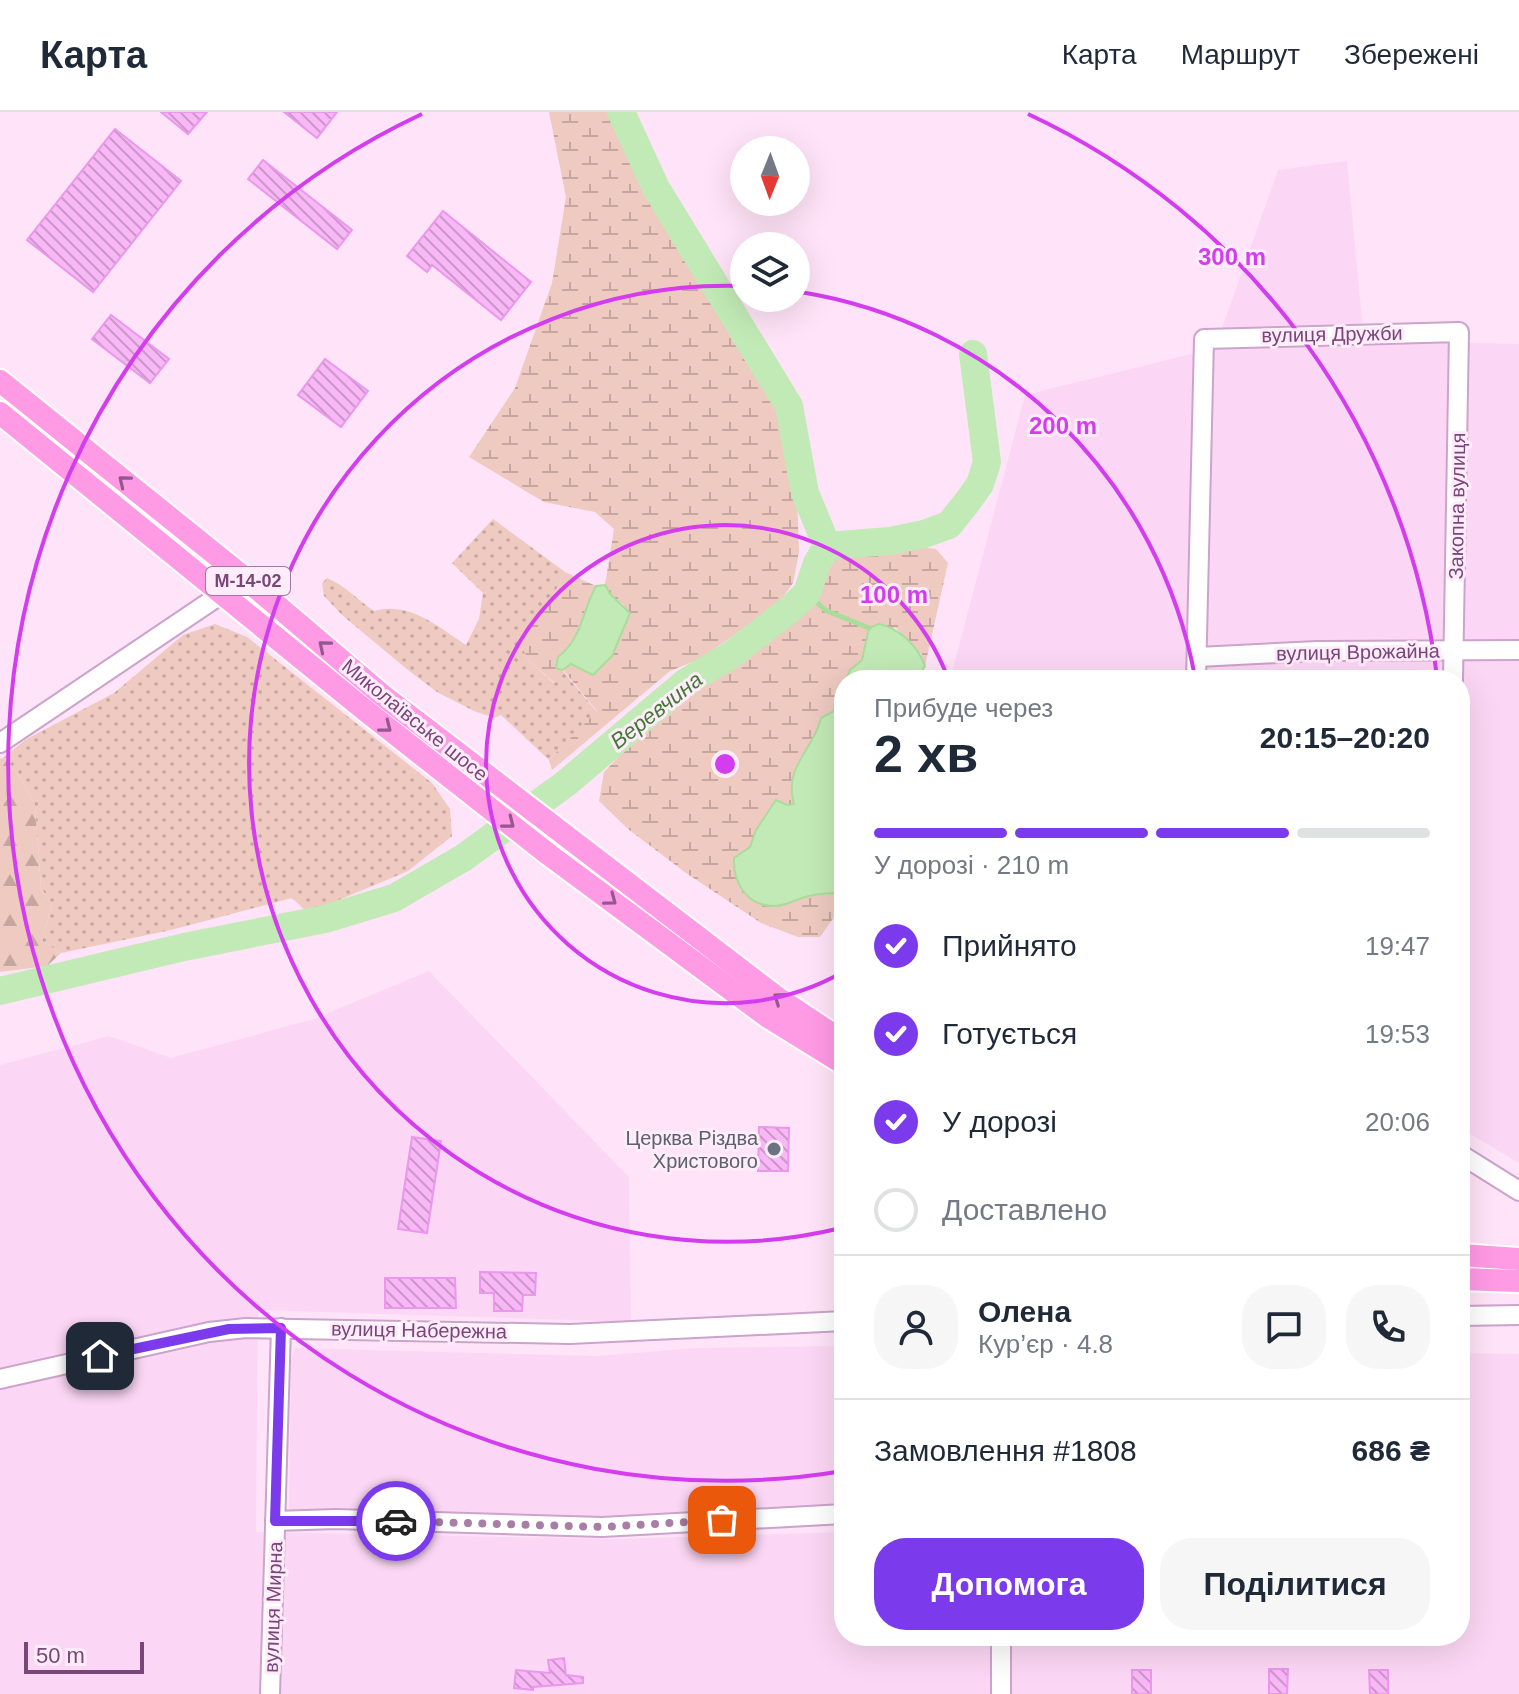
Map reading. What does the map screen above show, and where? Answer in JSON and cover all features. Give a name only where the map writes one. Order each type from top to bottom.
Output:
[{"type":"main road","name":"Миколаївське шосе","points":[[0,381],[241,575],[382,695],[494,783],[779,999],[834,1035]]},
{"type":"main road","name":"Миколаївське шосе","points":[[0,413],[469,793],[768,1017],[834,1058]]},
{"type":"main road","points":[[1470,1257],[1519,1259]]},
{"type":"main road","points":[[1470,1280],[1519,1281]]},
{"type":"street","name":"вулиця Дружби","points":[[1198,657],[1204,339],[1459,332]]},
{"type":"street","name":"Закопна вулиця","points":[[1454,670],[1459,332]]},
{"type":"street","points":[[0,743],[223,593]]},
{"type":"street","name":"вулиця Врожайна","points":[[1198,657],[1317,651],[1519,650]]},
{"type":"street","points":[[1197,670],[1198,657]]},
{"type":"street","points":[[1470,1160],[1519,1191]]},
{"type":"street","points":[[1470,1316],[1519,1315]]},
{"type":"street","name":"вулиця Набережна","points":[[0,1379],[209,1332],[246,1328],[570,1334],[834,1321]]},
{"type":"street","name":"вулиця Мирна","points":[[270,1694],[281,1328]]},
{"type":"street","points":[[275,1521],[336,1519],[602,1527],[834,1515]]},
{"type":"street","points":[[1001,1646],[1001,1694]]},
{"type":"shaded area","points":[[1347,161],[1364,340],[1519,344],[1519,1163],[1470,1134],[1470,670],[953,670],[1025,395],[1215,348],[1278,170]]},
{"type":"shaded area","points":[[605,585],[630,613],[612,656],[593,675],[571,664],[562,670],[556,668],[558,657],[577,633],[596,586]]},
{"type":"shaded area","points":[[879,624],[886,626],[907,639],[925,666],[922,670],[850,670],[862,660],[869,628]]},
{"type":"shaded area","points":[[834,711],[834,893],[778,906],[764,905],[743,891],[736,876],[734,858],[750,847],[756,830],[776,800],[787,805],[794,804],[792,791],[796,769],[821,718]]},
{"type":"shaded area","points":[[429,971],[629,1177],[631,1322],[258,1310],[256,1532],[617,1539],[834,1532],[834,1646],[1470,1646],[1470,1353],[1519,1354],[1519,1694],[0,1694],[0,1065],[109,1036],[171,1058],[314,1019]]},
{"type":"shaded area","points":[[834,1346],[834,1508],[598,1520],[289,1513],[291,1361],[295,1348],[596,1356],[697,1348]]},
{"type":"green space","points":[[549,112],[623,112],[664,189],[730,300],[730,312],[737,312],[771,369],[797,495],[799,552],[793,583],[777,605],[700,659],[670,671],[552,770],[549,760],[597,711],[563,670],[555,683],[529,661],[518,639],[552,598],[565,572],[596,586],[577,633],[558,657],[576,667],[624,605],[611,595],[605,585],[614,529],[595,512],[544,502],[469,457],[515,388],[552,283],[566,197]]},
{"type":"green space","points":[[493,519],[565,572],[552,598],[518,639],[529,661],[554,683],[562,670],[597,712],[549,760],[501,715],[494,718],[474,711],[437,692],[342,615],[324,596],[322,583],[327,578],[374,611],[387,609],[412,613],[466,645],[479,619],[483,593],[452,563]]},
{"type":"green space","points":[[906,545],[936,549],[948,563],[925,666],[921,654],[895,627],[850,670],[834,670],[834,711],[822,718],[795,769],[791,791],[794,804],[780,809],[767,820],[750,847],[776,907],[808,896],[834,894],[834,917],[820,937],[798,937],[761,923],[686,873],[628,829],[599,801],[604,772],[667,708],[804,612],[817,593],[818,573],[826,560],[835,554]]},
{"type":"green space","points":[[215,624],[247,637],[432,783],[450,809],[452,836],[408,871],[308,913],[292,898],[171,930],[61,953],[42,941],[52,904],[41,888],[35,805],[20,777],[3,758],[25,740],[114,693],[183,635]]},
{"type":"green space","points":[[3,758],[20,777],[35,805],[41,888],[52,904],[42,941],[61,953],[47,966],[0,972],[0,759]]},
{"type":"building","points":[[161,112],[207,112],[188,134]]},
{"type":"building","points":[[284,112],[337,112],[317,138]]},
{"type":"building","points":[[115,129],[181,181],[93,292],[27,240]]},
{"type":"building","points":[[263,160],[352,230],[337,249],[248,179]]},
{"type":"building","points":[[443,211],[531,282],[501,320],[432,265],[427,272],[407,256]]},
{"type":"building","points":[[111,315],[169,359],[150,383],[92,339]]},
{"type":"building","points":[[325,359],[368,391],[341,427],[298,395]]},
{"type":"building","name":"Церква Різдва Христового","points":[[759,1127],[789,1128],[788,1171],[758,1171]]},
{"type":"building","points":[[412,1137],[441,1141],[427,1233],[398,1229]]},
{"type":"building","points":[[480,1272],[536,1273],[535,1295],[523,1295],[522,1311],[494,1311],[494,1293],[480,1293]]},
{"type":"building","points":[[385,1278],[455,1278],[456,1308],[385,1308]]},
{"type":"building","points":[[564,1658],[566,1675],[583,1677],[583,1683],[533,1687],[533,1690],[514,1688],[516,1670],[550,1673],[548,1660]]},
{"type":"building","points":[[1269,1669],[1288,1669],[1287,1694],[1269,1694]]},
{"type":"building","points":[[1132,1670],[1151,1670],[1151,1694],[1132,1694]]},
{"type":"building","points":[[1369,1670],[1388,1670],[1388,1694],[1370,1694]]},
{"type":"waterway","name":"Веревчина","points":[[0,991],[184,947],[325,919],[394,898],[463,858],[565,784],[686,682],[731,655],[807,593],[817,563],[827,546],[805,493],[789,406],[656,188],[621,112]]},
{"type":"waterway","points":[[827,546],[890,541],[924,534],[949,525],[968,501],[980,484],[987,462],[973,354]]},
{"type":"waterway","points":[[807,593],[825,610],[869,628]]},
{"type":"way so far","points":[[396,1521],[602,1527],[722,1520]]},
{"type":"place","name":"Церква Різдва Христового","points":[[774,1149]]},
{"type":"route","points":[[100,1356],[209,1332],[281,1328],[275,1521],[396,1521]]}]
